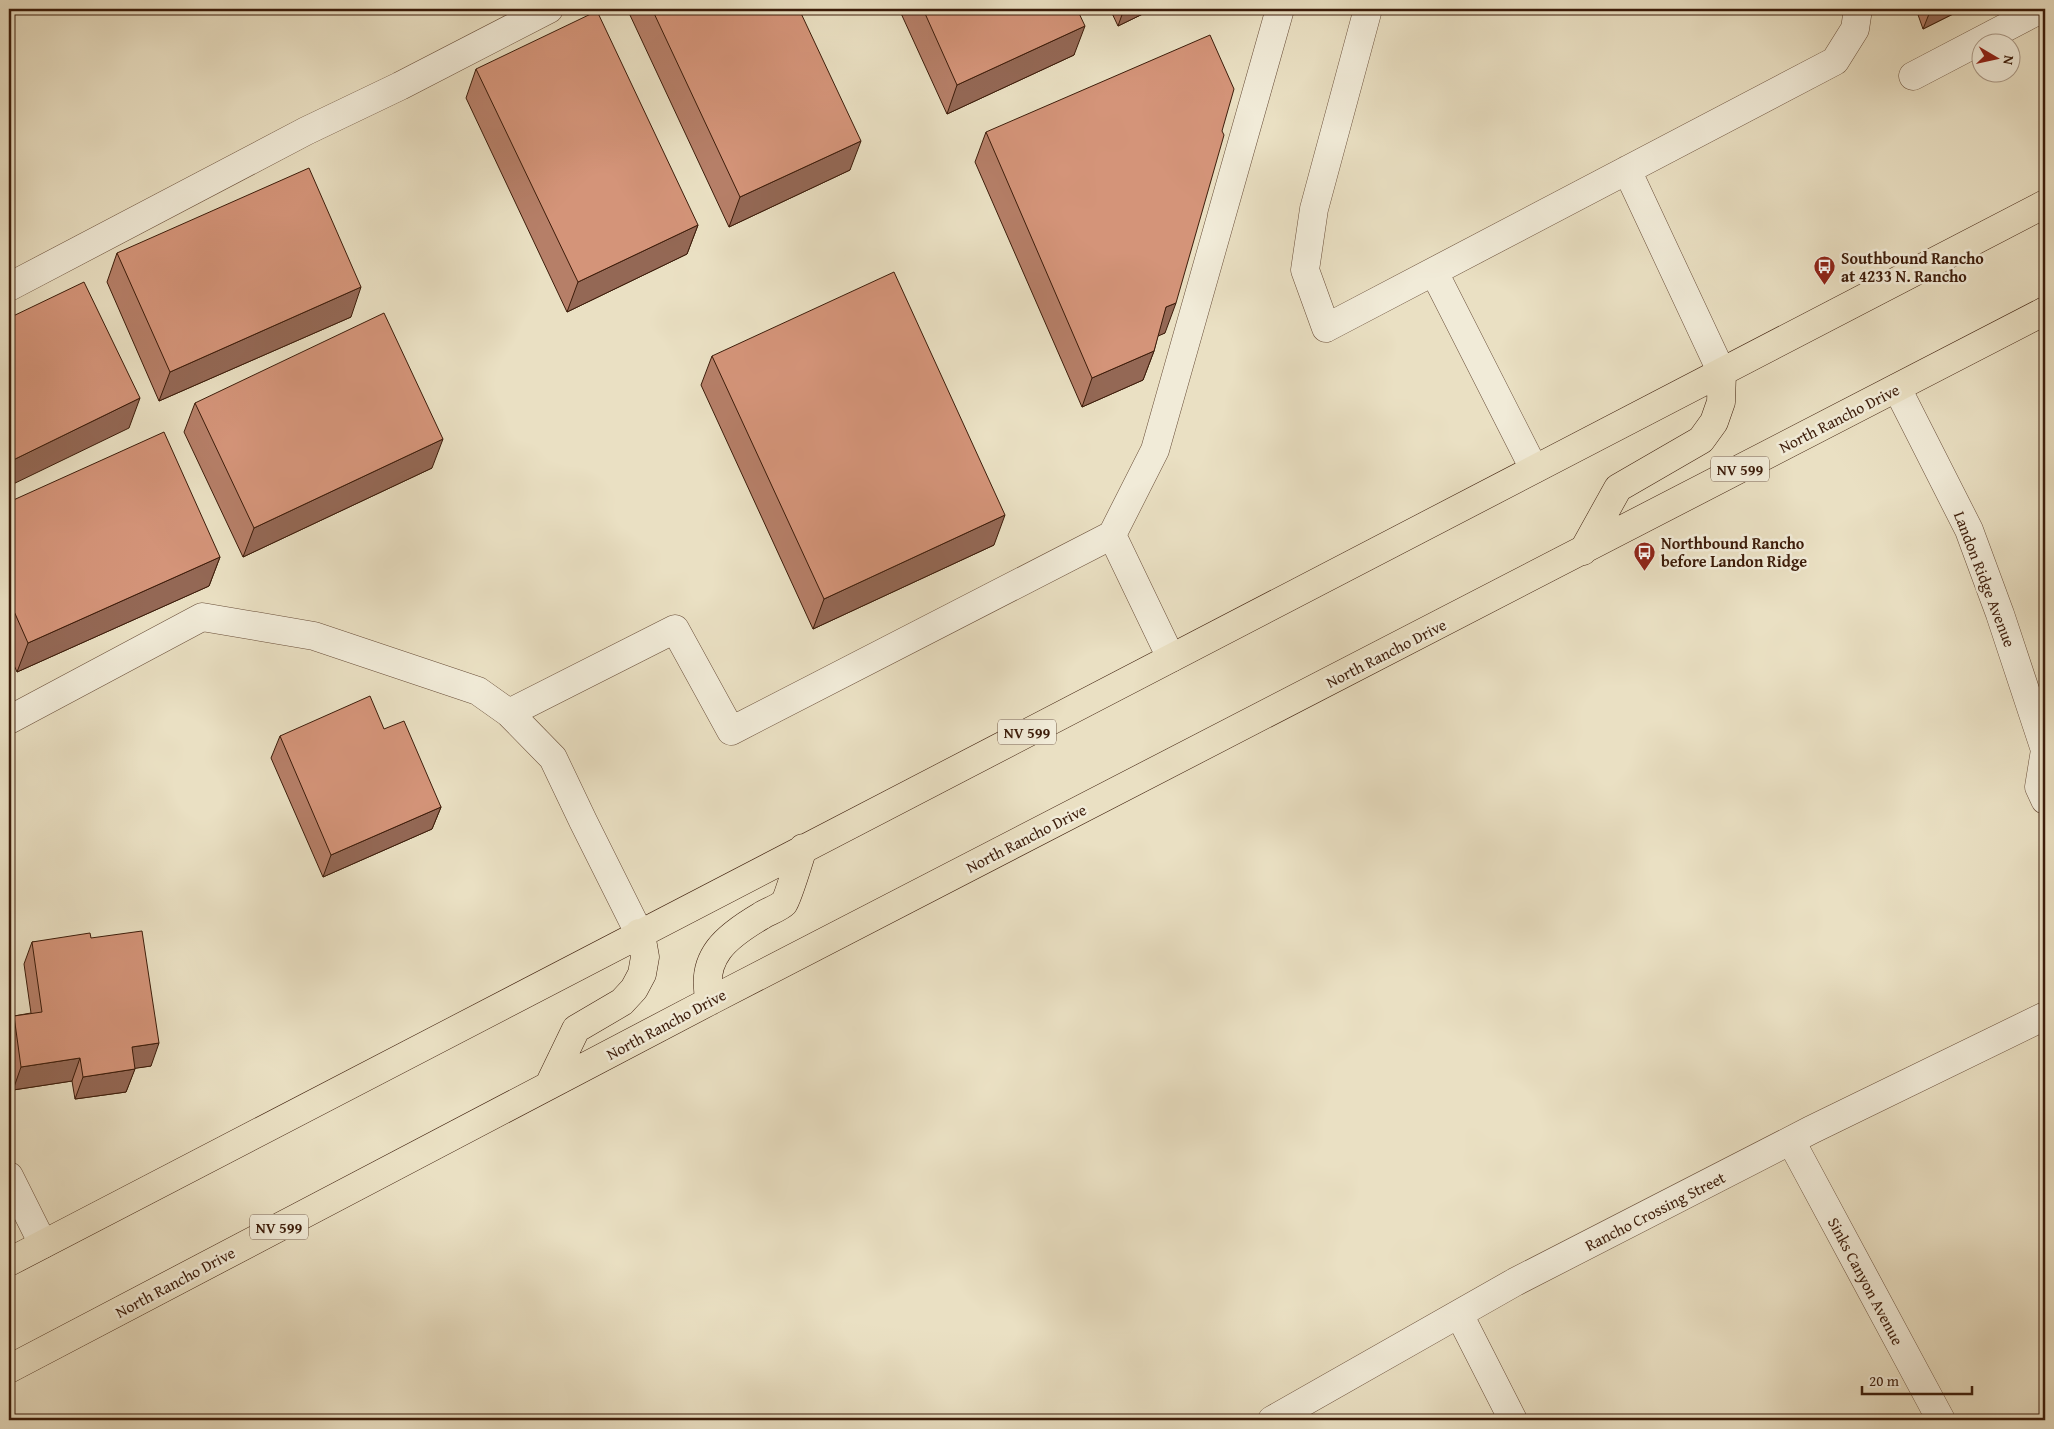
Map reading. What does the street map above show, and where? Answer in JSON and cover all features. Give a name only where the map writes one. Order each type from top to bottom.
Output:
[{"type":"main road","name":"NV 599","points":[[9,1262],[2045,204]]},
{"type":"main road","name":"North Rancho Drive","points":[[9,1369],[710,1001],[2045,311]]},
{"type":"main road","points":[[1583,551],[1618,488],[1701,440],[1714,422],[1721,402],[1722,372]]},
{"type":"main road","points":[[710,1001],[708,971],[716,953],[727,938],[784,902],[804,848]]},
{"type":"main road","points":[[549,1085],[576,1029],[622,1002],[634,989],[642,974],[645,957],[639,933]]},
{"type":"street","points":[[9,287],[306,131],[400,86],[549,9]]},
{"type":"street","points":[[509,713],[675,628],[732,731],[1112,535],[1156,450],[1280,9]]},
{"type":"street","points":[[1368,9],[1314,209],[1304,270],[1326,328],[1835,60],[1855,29],[1858,9]]},
{"type":"street","points":[[1913,76],[2041,9]]},
{"type":"street","points":[[1627,170],[1722,372]]},
{"type":"street","points":[[1434,272],[1534,469]]},
{"type":"street","name":"Landon Ridge Avenue","points":[[1897,388],[1969,530],[2000,614],[2045,750],[2039,787],[2045,800]]},
{"type":"street","points":[[1112,535],[1171,658]]},
{"type":"street","points":[[9,720],[202,617],[314,636],[478,691],[509,713],[553,758],[639,933]]},
{"type":"street","name":"Rancho Crossing Street","points":[[1272,1420],[1515,1282],[1791,1141],[2045,1016]]},
{"type":"street","name":"Sinks Canyon Avenue","points":[[1791,1141],[1941,1420]]},
{"type":"street","points":[[9,1176],[43,1244]]},
{"type":"street","points":[[1459,1314],[1513,1420]]},
{"type":"building","points":[[652,9],[799,9],[861,141],[740,197]]},
{"type":"building","points":[[923,9],[1077,9],[1085,26],[957,85]]},
{"type":"building","points":[[597,11],[698,225],[578,282],[476,69]]},
{"type":"building","points":[[1210,35],[1234,89],[1222,131],[1224,135],[1176,303],[1166,307],[1154,351],[1092,378],[986,132]]},
{"type":"building","points":[[309,168],[361,287],[170,372],[117,253]]},
{"type":"building","points":[[894,272],[1005,515],[824,599],[712,356]]},
{"type":"building","points":[[84,282],[140,398],[9,462],[9,318]]},
{"type":"building","points":[[384,313],[443,439],[254,528],[195,403]]},
{"type":"building","points":[[164,432],[220,557],[28,643],[9,600],[9,502]]},
{"type":"building","points":[[370,696],[384,729],[404,721],[441,807],[331,855],[280,736]]},
{"type":"building","points":[[142,931],[159,1043],[132,1047],[135,1069],[83,1077],[80,1058],[21,1067],[14,1016],[42,1012],[32,942],[90,933],[91,938]]},
{"type":"place","name":"Southbound Rancho at 4233 N. Rancho","points":[[1825,286]]},
{"type":"place","name":"Northbound Rancho before Landon Ridge","points":[[1645,571]]}]
